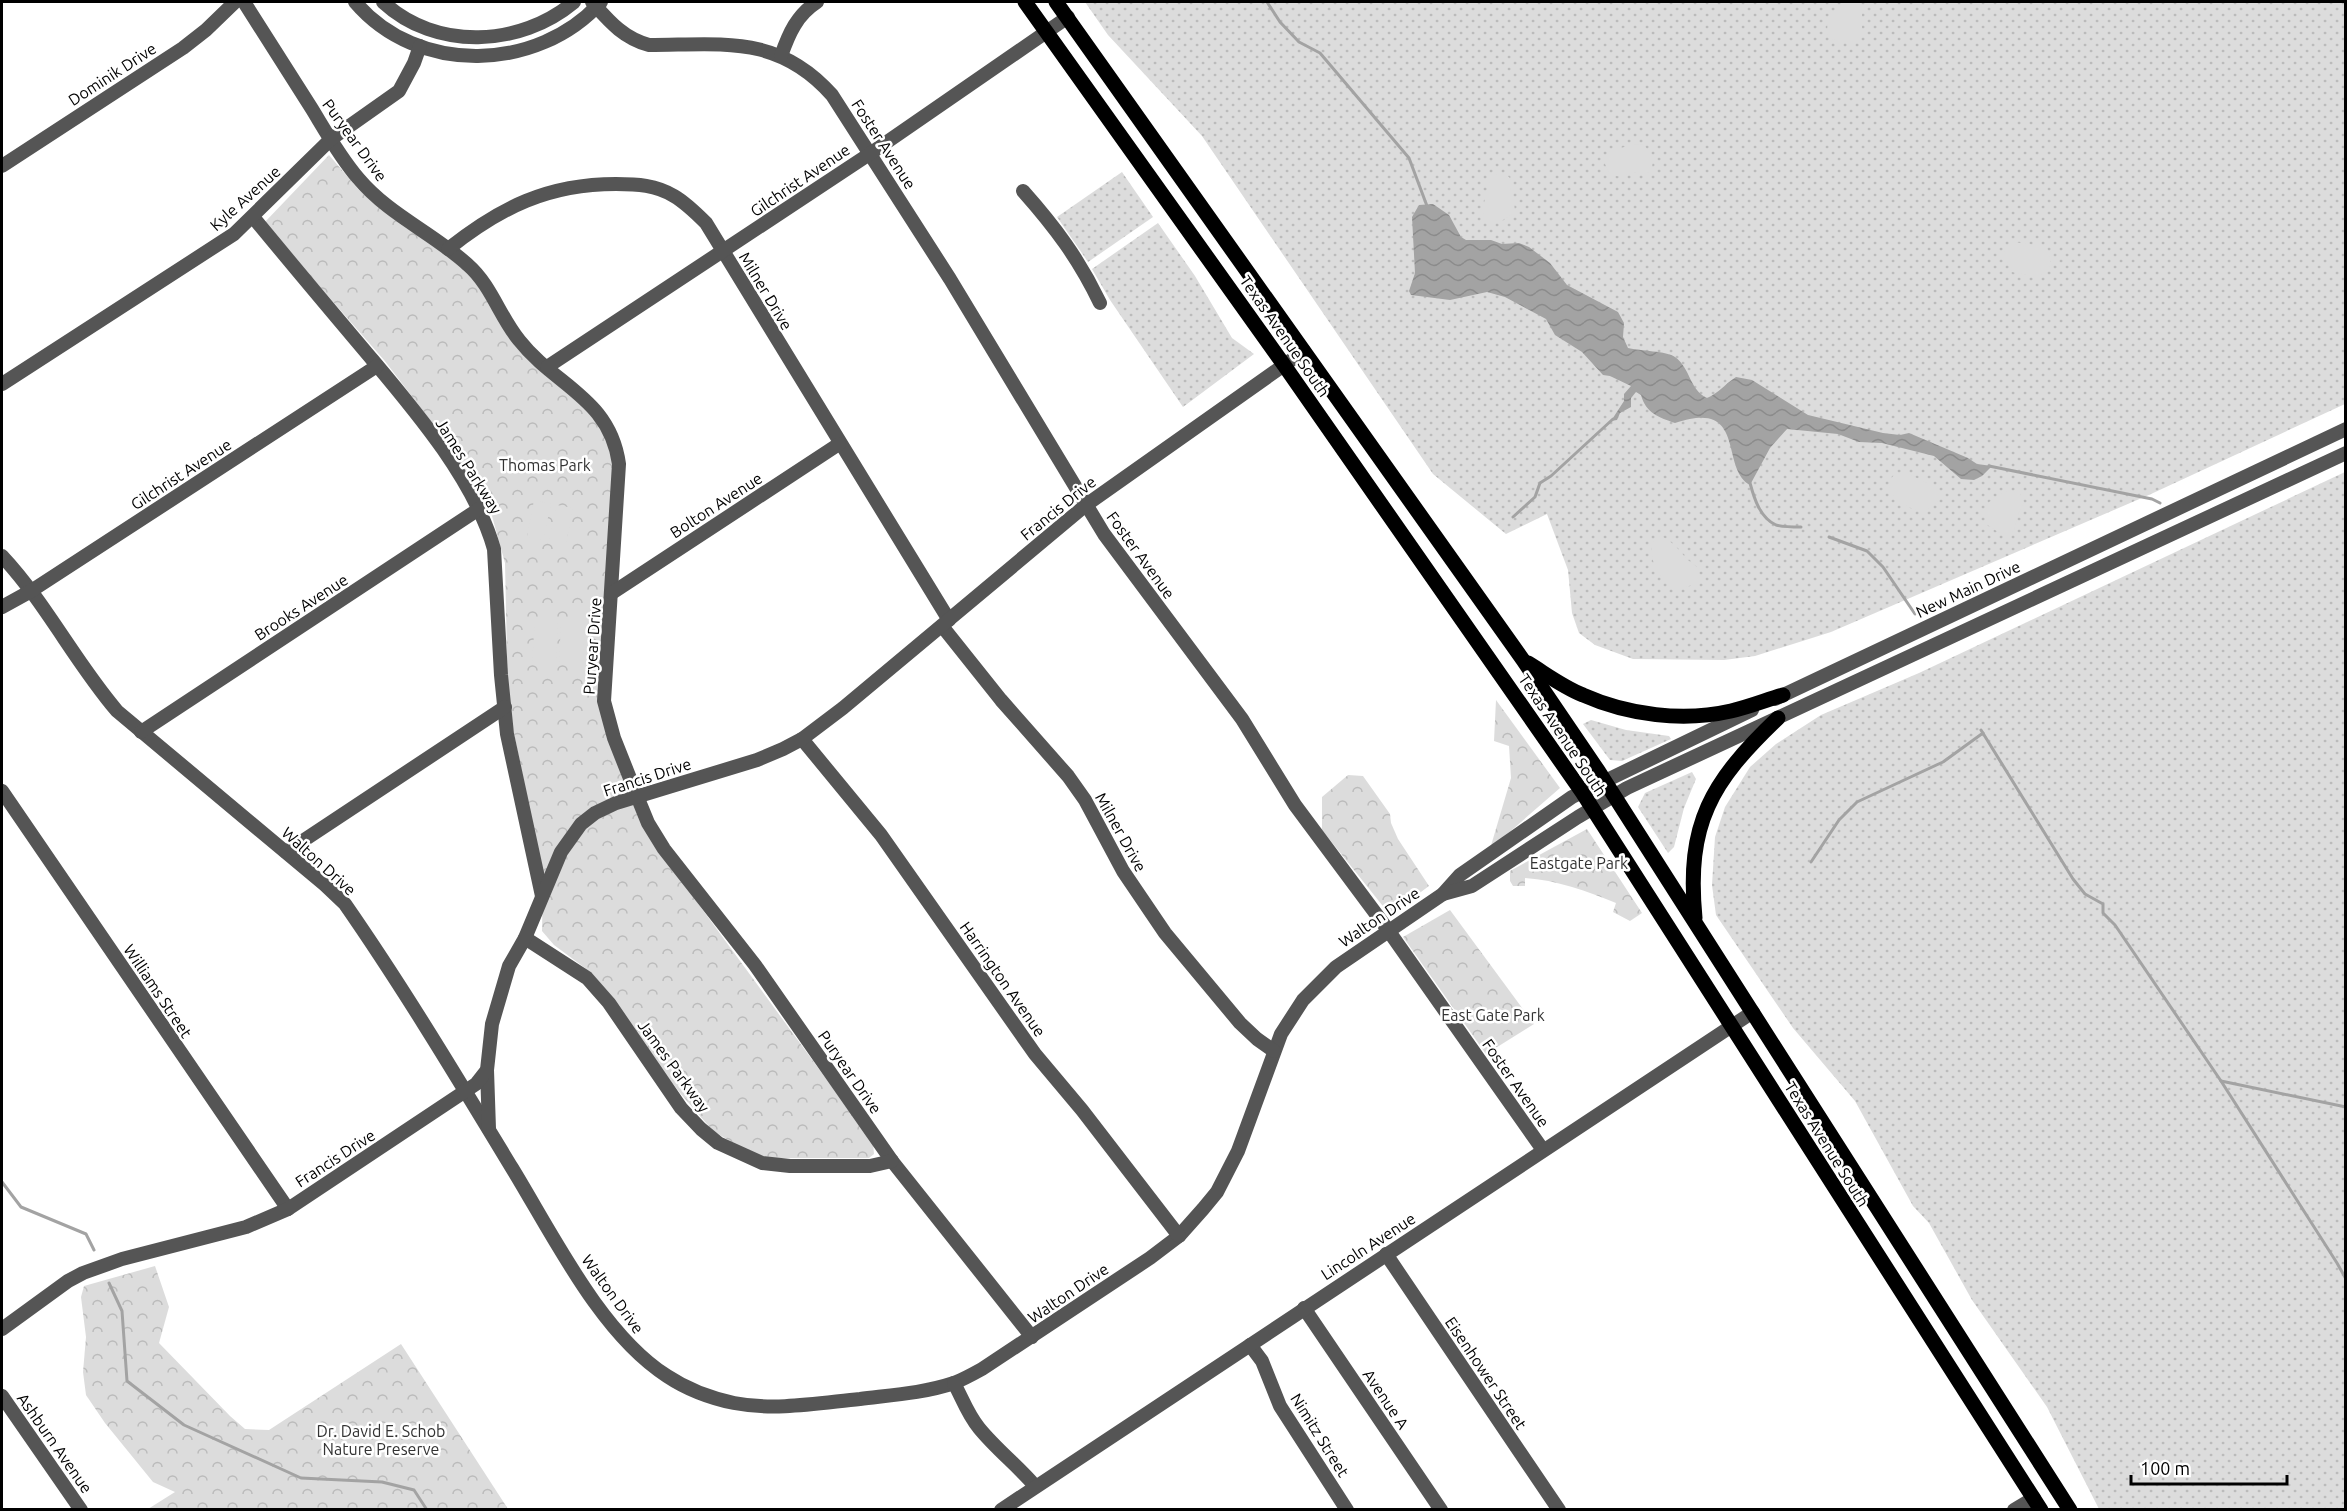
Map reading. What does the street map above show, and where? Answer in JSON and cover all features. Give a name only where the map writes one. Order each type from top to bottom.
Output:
[{"type":"main road","name":"Texas Avenue South","points":[[1025,2],[1284,365],[1582,792],[2037,1504]]},
{"type":"main road","name":"Texas Avenue South","points":[[1056,2],[1436,536],[1614,795],[2070,1509]]},
{"type":"main road","points":[[1413,550],[1436,536]]},
{"type":"main road","points":[[1523,660],[1583,696],[1620,708],[1651,714],[1685,716],[1715,714],[1783,695]]},
{"type":"main road","points":[[1695,921],[1692,873],[1697,841],[1706,811],[1714,793],[1734,763],[1778,718]]},
{"type":"main road","points":[[1893,1281],[1916,1266]]},
{"type":"street","name":"Dominik Drive","points":[[2,166],[183,48],[235,2]]},
{"type":"street","name":"Puryear Drive","points":[[244,2],[357,177],[397,215],[470,266],[487,289],[516,338],[532,356],[577,392],[605,420],[616,443],[619,464],[604,701],[614,738],[648,823],[664,849],[755,964],[892,1161],[1032,1337]]},
{"type":"street","points":[[355,2],[380,25],[420,46],[459,56],[489,56],[517,52],[564,33],[597,3]]},
{"type":"street","points":[[383,2],[422,26],[453,35],[478,38],[521,32],[545,22],[574,2]]},
{"type":"street","points":[[782,56],[791,28],[801,15],[817,2]]},
{"type":"street","name":"Foster Avenue","points":[[597,3],[622,34],[648,45],[737,45],[760,48],[782,56],[817,78],[832,95],[957,290],[1086,505],[1126,566],[1242,719],[1295,805],[1388,930],[1543,1150]]},
{"type":"street","name":"Gilchrist Avenue","points":[[548,367],[871,153],[1068,17]]},
{"type":"street","name":"Kyle Avenue","points":[[2,384],[234,234],[331,139],[399,91],[420,46]]},
{"type":"street","name":"Milner Drive","points":[[448,249],[489,220],[538,195],[561,189],[606,184],[651,186],[674,195],[706,223],[946,623],[1001,700],[1068,776],[1085,800],[1123,871],[1165,933],[1240,1023],[1274,1051]]},
{"type":"street","points":[[1023,191],[1048,219],[1084,269],[1100,303]]},
{"type":"street","name":"James Parkway","points":[[253,217],[377,366],[438,444],[479,509],[494,549],[501,675],[507,734],[542,896]]},
{"type":"street","name":"Francis Drive","points":[[2,1329],[68,1281],[83,1273],[122,1259],[246,1227],[288,1209],[466,1092],[487,1070],[492,1024],[509,966],[525,938],[561,852],[581,824],[605,808],[637,796],[757,760],[802,739],[946,623],[1086,505],[1304,351]]},
{"type":"street","name":"Gilchrist Avenue","points":[[2,607],[31,591],[377,366]]},
{"type":"street","name":"New Main Drive","points":[[1605,782],[1783,695],[2346,429]]},
{"type":"street","name":"Bolton Avenue","points":[[612,594],[839,444]]},
{"type":"street","points":[[1614,795],[2346,453]]},
{"type":"street","points":[[2270,465],[2279,484]]},
{"type":"street","name":"Brooks Avenue","points":[[141,732],[479,509]]},
{"type":"street","name":"Walton Drive","points":[[2,556],[31,591],[98,689],[117,711],[345,904],[466,1092],[586,1290],[632,1349],[648,1363],[687,1388],[700,1394],[736,1403],[777,1406],[806,1405],[913,1393],[954,1383],[982,1369],[1150,1258],[1179,1236],[1217,1192],[1238,1151],[1274,1051],[1290,1018],[1318,983],[1336,967],[1443,894],[1460,875],[1572,797],[1605,782]]},
{"type":"street","points":[[2033,576],[2043,595]]},
{"type":"street","points":[[286,852],[505,707]]},
{"type":"street","name":"Harrington Avenue","points":[[802,739],[881,835],[1035,1054],[1082,1110],[1179,1236]]},
{"type":"street","name":"Williams Street","points":[[2,791],[288,1209]]},
{"type":"street","name":"Walton Drive","points":[[1443,894],[1472,886],[1614,795]]},
{"type":"street","name":"James Parkway","points":[[525,938],[587,978],[609,1003],[681,1108],[700,1130],[718,1143],[762,1162],[790,1166],[870,1166],[892,1161]]},
{"type":"street","name":"Lincoln Avenue","points":[[1001,1509],[1753,1012]]},
{"type":"street","points":[[487,1070],[489,1131]]},
{"type":"street","name":"Eisenhower Street","points":[[1386,1254],[1558,1509]]},
{"type":"street","name":"Avenue A","points":[[1305,1308],[1441,1509]]},
{"type":"street","name":"Nimitz Street","points":[[1250,1345],[1262,1361],[1280,1406],[1347,1509]]},
{"type":"street","points":[[954,1383],[968,1412],[980,1429],[1035,1486]]},
{"type":"street","name":"Ashburn Avenue","points":[[2,1396],[81,1509]]},
{"type":"street","points":[[2014,1509],[2037,1504]]},
{"type":"green space","points":[[1085,2],[2345,2],[2345,404],[2151,494],[1831,632],[1755,656],[1724,660],[1633,659],[1595,645],[1579,633],[1572,613],[1568,570],[1547,514],[1506,534],[1433,474],[1202,136],[1108,35]]},
{"type":"green space","points":[[1845,2],[1857,2],[1862,6],[1862,33],[1858,41],[1839,43],[1828,36],[1827,25],[1833,12]]},
{"type":"green space","points":[[1635,144],[1644,145],[1648,151],[1652,160],[1651,171],[1618,176],[1609,173],[1605,164],[1610,151]]},
{"type":"green space","name":"Thomas Park","points":[[329,155],[359,190],[468,271],[535,362],[600,420],[618,451],[599,696],[656,846],[873,1143],[874,1154],[869,1158],[769,1158],[749,1152],[713,1131],[680,1093],[585,968],[554,945],[542,931],[543,875],[508,704],[505,563],[492,516],[444,438],[384,360],[264,223]]},
{"type":"green space","points":[[1122,172],[1153,217],[1088,262],[1057,217]]},
{"type":"green space","points":[[1494,175],[1508,176],[1510,180],[1514,210],[1503,220],[1487,222],[1482,211],[1490,179]]},
{"type":"green space","points":[[1158,223],[1195,276],[1232,338],[1254,354],[1183,407],[1110,300],[1092,269]]},
{"type":"green space","points":[[2014,242],[2047,249],[2051,260],[2048,271],[2037,277],[2012,272],[2004,255],[2006,246]]},
{"type":"green space","points":[[1904,472],[1936,487],[1940,495],[1936,504],[1929,509],[1921,510],[1903,504],[1896,498],[1889,481],[1894,475]]},
{"type":"green space","points":[[2345,472],[2345,1509],[2099,1509],[2047,1407],[1972,1300],[1929,1223],[1913,1206],[1855,1101],[1793,1028],[1716,915],[1712,885],[1715,837],[1725,807],[1750,767],[1776,744],[1821,715],[1919,673]]},
{"type":"green space","points":[[2008,490],[2020,493],[2024,503],[2014,530],[2001,534],[1986,524],[1984,510],[1989,502]]},
{"type":"green space","points":[[534,500],[551,504],[543,540],[527,537]]},
{"type":"green space","points":[[557,505],[573,508],[566,544],[549,541]]},
{"type":"green space","points":[[1658,536],[1670,541],[1697,567],[1698,579],[1688,586],[1678,587],[1668,583],[1660,575],[1652,554],[1653,544]]},
{"type":"green space","points":[[535,621],[558,623],[556,662],[532,661]]},
{"type":"green space","points":[[561,623],[585,624],[583,664],[559,662]]},
{"type":"green space","name":"Eastgate Park","points":[[1496,700],[1560,788],[1490,849],[1511,778],[1509,746],[1494,741]]},
{"type":"green space","points":[[1591,720],[1626,730],[1669,736],[1671,739],[1622,761],[1610,760],[1583,724]]},
{"type":"green space","points":[[1692,772],[1696,779],[1684,808],[1674,847],[1668,853],[1638,807],[1645,793]]},
{"type":"green space","points":[[1348,775],[1363,776],[1390,814],[1398,839],[1429,886],[1390,915],[1322,830],[1322,797]]},
{"type":"green space","name":"Eastgate Park","points":[[1587,829],[1642,913],[1630,921],[1613,912],[1616,903],[1582,890],[1537,879],[1525,878],[1525,886],[1513,886],[1510,881],[1510,871]]},
{"type":"green space","name":"East Gate Park","points":[[1450,910],[1534,1024],[1486,1054],[1403,937]]},
{"type":"green space","name":"Dr. David E. Schob Nature Preserve","points":[[155,1266],[169,1307],[159,1343],[245,1429],[269,1430],[401,1344],[508,1509],[148,1509],[175,1492],[153,1482],[105,1423],[86,1395],[83,1372],[86,1337],[81,1297],[84,1286]]},
{"type":"water","points":[[1433,204],[1449,215],[1461,237],[1466,240],[1491,240],[1502,244],[1519,243],[1529,247],[1550,263],[1567,285],[1618,312],[1624,323],[1623,337],[1628,348],[1666,353],[1675,357],[1684,367],[1693,384],[1707,398],[1736,377],[1752,380],[1808,415],[1883,433],[1900,435],[1909,433],[1977,464],[1992,466],[1974,480],[1961,479],[1934,456],[1882,443],[1859,442],[1838,434],[1787,429],[1770,448],[1750,485],[1735,465],[1723,427],[1713,420],[1698,418],[1675,423],[1669,421],[1649,410],[1641,395],[1636,392],[1631,398],[1631,407],[1620,413],[1617,420],[1611,421],[1624,401],[1624,394],[1631,386],[1603,375],[1582,352],[1555,335],[1546,319],[1505,297],[1487,292],[1450,300],[1411,295],[1409,291],[1415,273],[1412,217],[1419,205]]},
{"type":"waterway","points":[[1267,2],[1280,22],[1299,42],[1320,53],[1409,158],[1427,206]]},
{"type":"waterway","points":[[1513,517],[1535,497],[1540,483],[1551,476],[1613,419]]},
{"type":"waterway","points":[[1989,466],[2152,499],[2160,503]]},
{"type":"waterway","points":[[1750,483],[1759,507],[1770,522],[1779,526],[1801,527]]},
{"type":"waterway","points":[[1829,537],[1867,551],[1883,567],[1915,614]]},
{"type":"waterway","points":[[1981,730],[2073,879],[2085,894],[2103,904],[2103,913],[2115,925],[2221,1081],[2346,1279]]},
{"type":"waterway","points":[[1811,862],[1839,820],[1857,802],[1943,762],[1983,733]]},
{"type":"waterway","points":[[2221,1081],[2346,1107]]},
{"type":"waterway","points":[[2,1182],[21,1207],[86,1234],[94,1250]]},
{"type":"waterway","points":[[109,1283],[122,1311],[127,1381],[184,1425],[301,1478],[382,1482],[414,1490],[427,1510]]}]
